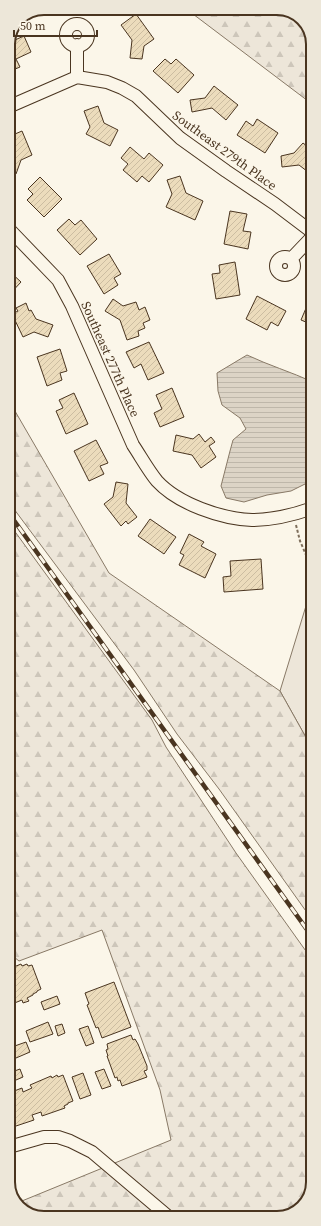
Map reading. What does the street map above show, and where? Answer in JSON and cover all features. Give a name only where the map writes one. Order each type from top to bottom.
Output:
[{"type":"street","points":[[15,104],[77,77],[77,46]]},
{"type":"street","name":"Southeast 279th Place","points":[[77,77],[107,82],[136,96],[180,138],[306,227]]},
{"type":"street","name":"Southeast 277th Place","points":[[15,235],[58,280],[72,306],[133,445],[158,482],[186,502],[212,512],[245,519],[252,520],[276,518],[293,515],[306,510]]},
{"type":"street","points":[[292,259],[306,244]]},
{"type":"street","points":[[15,1145],[44,1137],[70,1141],[92,1152],[162,1211]]},
{"type":"path","points":[[293,515],[300,541],[306,555]]},
{"type":"green space","points":[[194,15],[279,15],[288,17],[296,22],[304,33],[306,44],[306,99]]},
{"type":"green space","points":[[15,411],[109,573],[280,691],[306,737],[306,911],[219,789],[177,734],[134,670],[15,510]]},
{"type":"green space","points":[[15,532],[152,720],[166,747],[236,853],[306,951],[306,1182],[304,1193],[299,1201],[291,1207],[277,1211],[42,1211],[33,1209],[25,1204],[22,1201],[171,1140],[160,1090],[102,930],[19,961],[15,958]]},
{"type":"green space","points":[[306,606],[306,737],[280,691]]},
{"type":"shaded area","points":[[247,355],[306,379],[306,484],[291,491],[267,495],[244,502],[226,498],[221,486],[233,440],[246,429],[240,418],[222,405],[218,391],[217,373]]},
{"type":"building","points":[[137,15],[154,39],[144,46],[142,59],[130,58],[132,40],[121,25]]},
{"type":"building","points":[[24,36],[31,52],[16,59],[20,67],[15,69],[15,44],[16,40]]},
{"type":"building","points":[[165,59],[171,64],[176,59],[194,75],[178,93],[153,71]]},
{"type":"building","points":[[214,86],[238,105],[226,120],[212,108],[192,112],[190,100],[205,98]]},
{"type":"building","points":[[98,106],[104,123],[118,130],[110,146],[86,134],[90,127],[84,111]]},
{"type":"building","points":[[257,119],[278,133],[265,153],[237,135],[246,121],[253,126]]},
{"type":"building","points":[[22,131],[32,155],[21,160],[16,174],[15,134]]},
{"type":"building","points":[[303,143],[306,145],[306,170],[299,165],[282,167],[281,156],[294,153]]},
{"type":"building","points":[[130,147],[144,159],[149,153],[163,165],[149,182],[142,176],[137,182],[123,170],[128,164],[121,158]]},
{"type":"building","points":[[180,176],[186,193],[203,201],[195,220],[166,207],[172,194],[167,180]]},
{"type":"building","points":[[40,177],[62,199],[44,217],[27,200],[33,194],[28,189]]},
{"type":"building","points":[[230,211],[247,214],[243,231],[251,232],[248,249],[224,244]]},
{"type":"building","points":[[69,219],[75,225],[81,220],[97,239],[80,255],[57,230]]},
{"type":"building","points":[[109,254],[121,274],[114,278],[118,285],[104,294],[87,266]]},
{"type":"building","points":[[235,262],[240,295],[216,299],[212,274],[220,273],[219,265]]},
{"type":"building","points":[[15,276],[21,282],[15,288]]},
{"type":"building","points":[[257,296],[286,311],[278,326],[271,322],[267,330],[246,319]]},
{"type":"building","points":[[113,299],[123,306],[136,302],[139,310],[145,307],[150,320],[143,323],[145,328],[138,331],[139,336],[127,340],[120,320],[105,311]]},
{"type":"building","points":[[26,303],[29,311],[31,310],[36,319],[53,325],[48,337],[34,332],[23,337],[15,320],[15,312],[18,311],[16,308]]},
{"type":"building","points":[[306,308],[306,322],[301,320]]},
{"type":"building","points":[[149,342],[164,373],[148,380],[141,364],[134,368],[126,352]]},
{"type":"building","points":[[60,349],[67,371],[60,373],[62,380],[47,386],[37,357]]},
{"type":"building","points":[[172,388],[184,417],[160,427],[154,413],[162,409],[156,395]]},
{"type":"building","points":[[74,393],[88,424],[66,434],[56,411],[63,408],[59,400]]},
{"type":"building","points":[[199,434],[205,442],[211,437],[215,442],[209,446],[216,457],[201,468],[192,455],[173,451],[176,435],[193,439]]},
{"type":"building","points":[[96,440],[108,463],[100,466],[104,474],[89,481],[74,451]]},
{"type":"building","points":[[116,482],[128,484],[126,503],[137,517],[128,524],[126,521],[121,526],[104,504],[113,497]]},
{"type":"building","points":[[150,519],[176,537],[164,554],[138,536]]},
{"type":"building","points":[[189,534],[204,542],[201,546],[216,554],[205,578],[179,565],[184,555],[180,553]]},
{"type":"building","points":[[261,559],[263,589],[224,592],[223,577],[231,576],[230,561]]},
{"type":"building","points":[[21,964],[22,966],[27,964],[28,966],[32,965],[41,989],[27,998],[29,1001],[23,1003],[22,1000],[15,1003],[15,966]]},
{"type":"building","points":[[114,982],[131,1027],[102,1038],[98,1027],[96,1028],[87,1005],[89,1004],[85,993]]},
{"type":"building","points":[[57,996],[60,1004],[44,1010],[41,1002]]},
{"type":"building","points":[[48,1022],[53,1034],[30,1042],[26,1031]]},
{"type":"building","points":[[62,1024],[65,1033],[58,1036],[55,1026]]},
{"type":"building","points":[[88,1026],[94,1043],[86,1046],[79,1029]]},
{"type":"building","points":[[131,1035],[133,1040],[135,1039],[138,1044],[147,1066],[147,1070],[144,1071],[147,1077],[122,1086],[120,1080],[118,1081],[117,1077],[115,1078],[107,1056],[107,1044]]},
{"type":"building","points":[[26,1042],[30,1052],[15,1058],[15,1046]]},
{"type":"building","points":[[20,1069],[23,1077],[15,1080],[15,1071]]},
{"type":"building","points":[[104,1069],[111,1086],[102,1089],[95,1072]]},
{"type":"building","points":[[83,1073],[91,1095],[80,1099],[72,1077]]},
{"type":"building","points":[[57,1075],[58,1077],[63,1075],[73,1101],[64,1106],[65,1108],[42,1116],[41,1112],[32,1115],[34,1120],[15,1126],[15,1091],[22,1088],[23,1092],[32,1088],[30,1085],[51,1076],[52,1078]]},
{"type":"railway","points":[[15,522],[306,928]]}]
